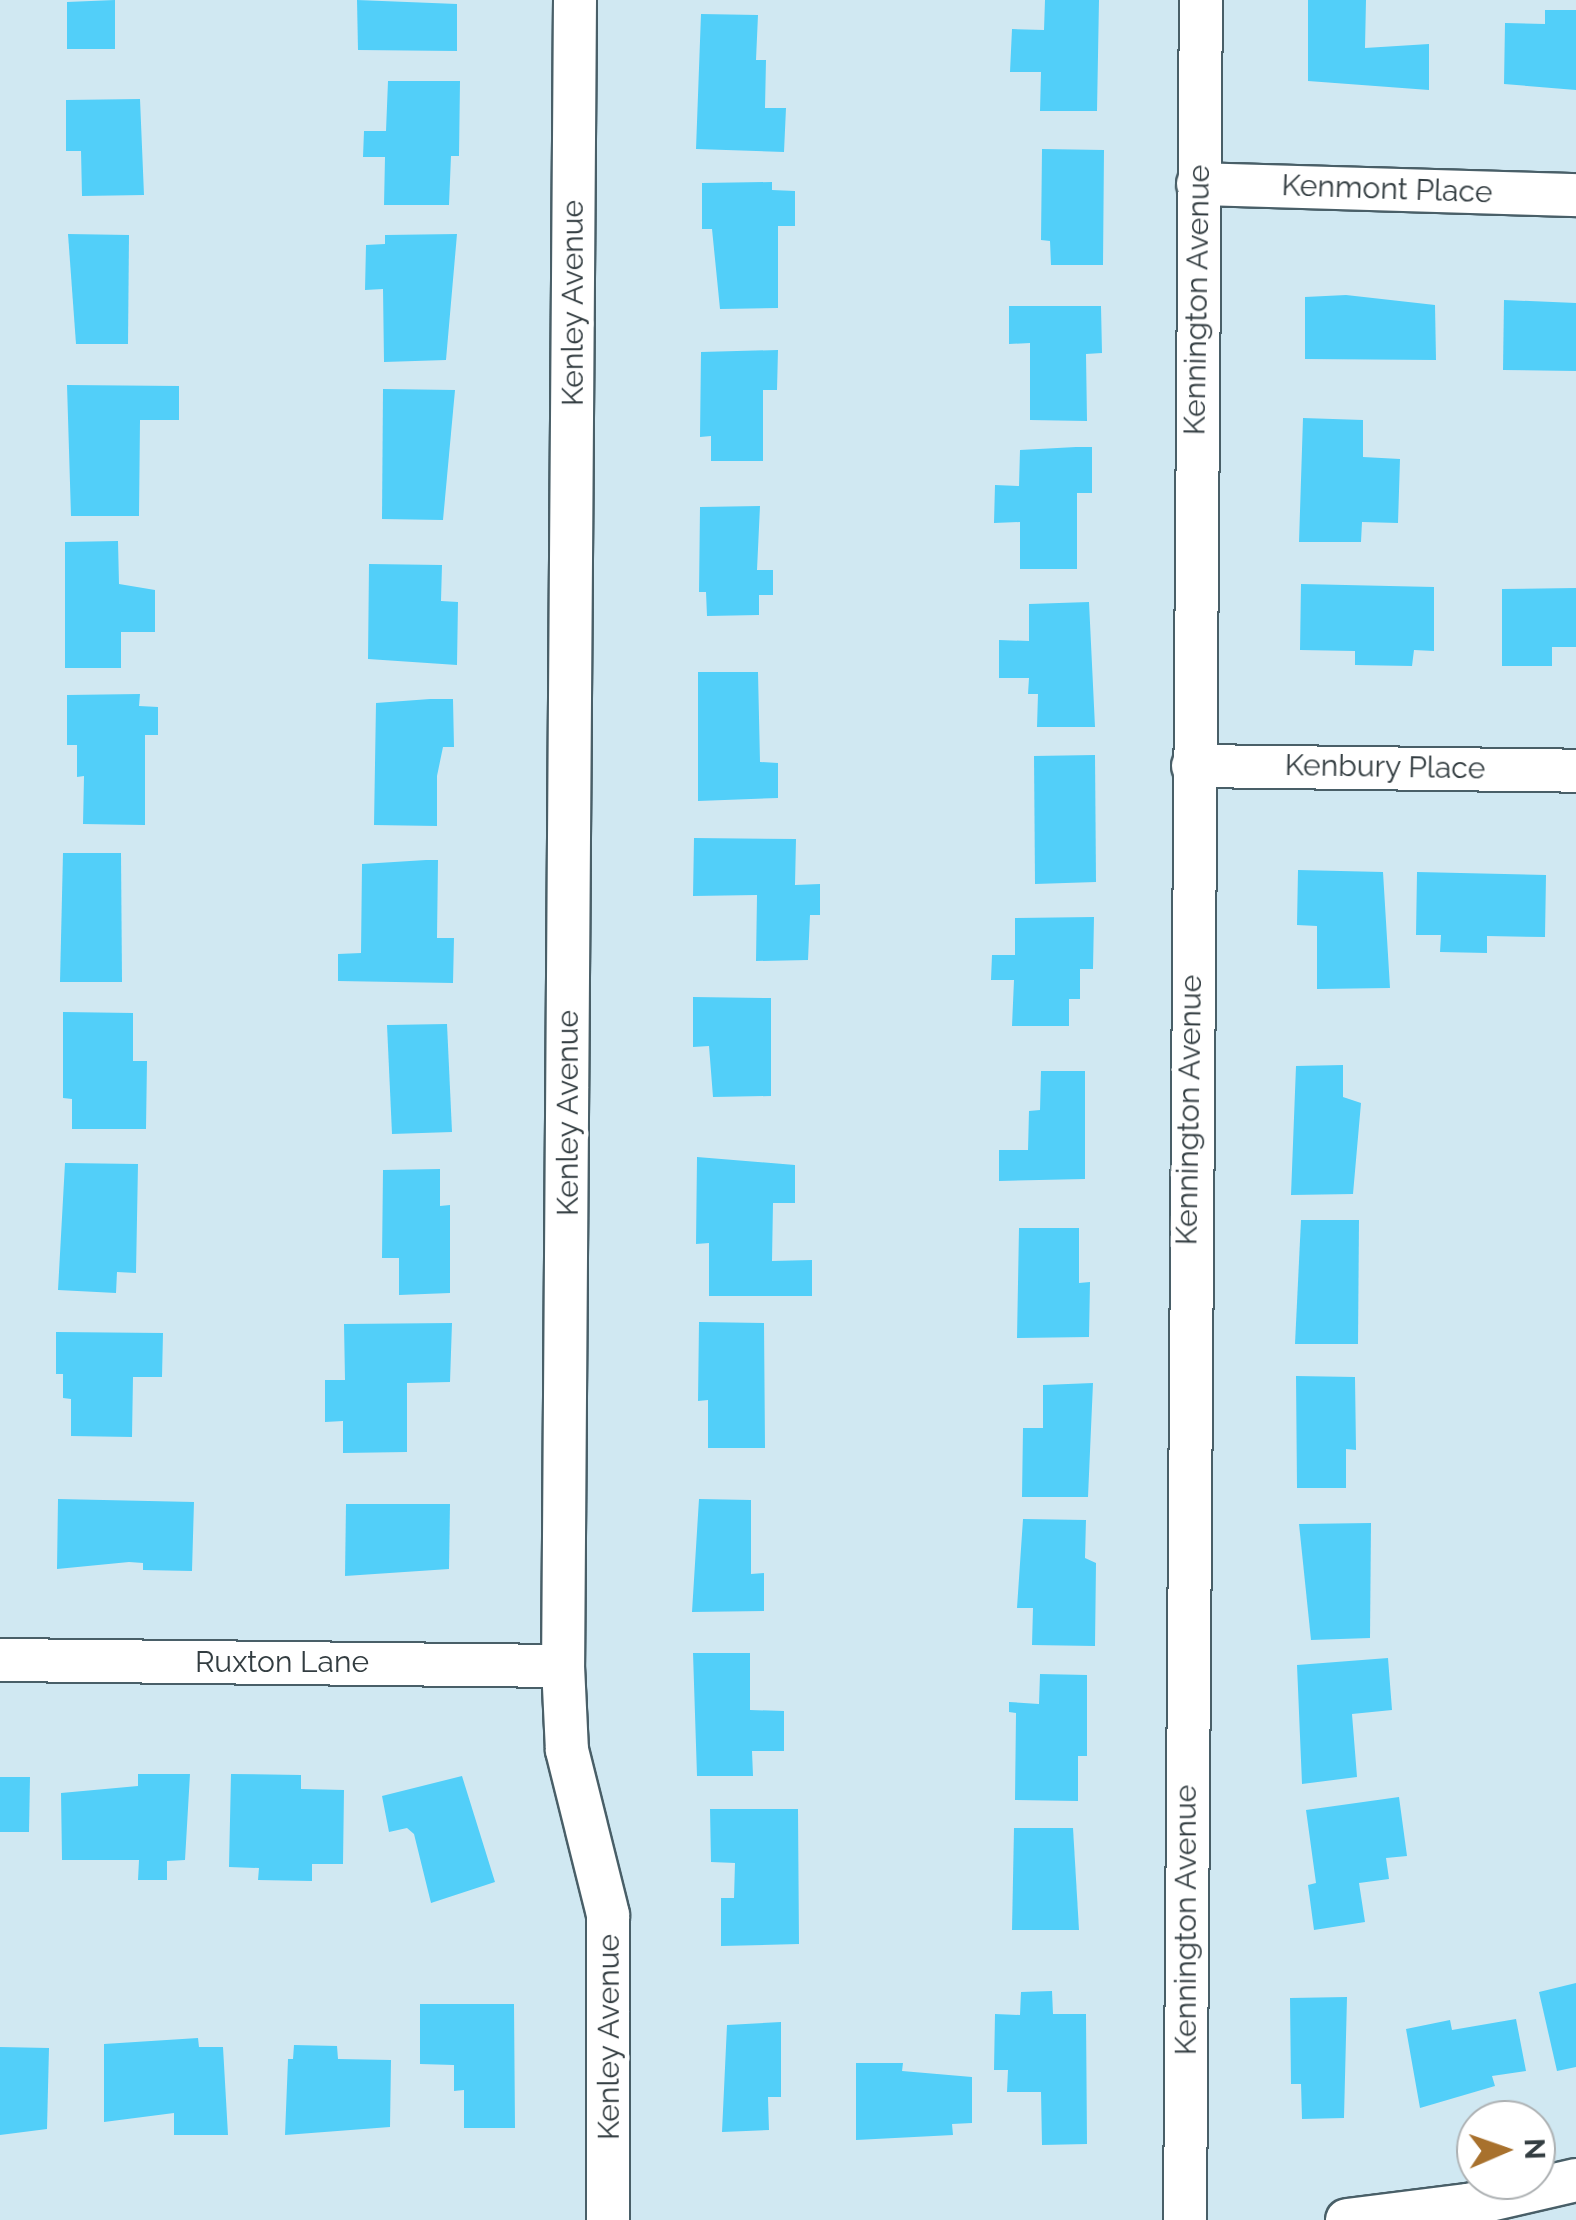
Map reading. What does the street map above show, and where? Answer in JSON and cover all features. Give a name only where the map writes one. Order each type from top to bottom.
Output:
[{"type":"street","name":"Kenley Avenue","points":[[574,0],[563,1666],[567,1750],[608,1915],[608,2220]]},
{"type":"street","name":"Kennington Avenue","points":[[1185,2220],[1201,0]]},
{"type":"street","name":"Kenmont Place","points":[[1198,184],[1576,195]]},
{"type":"street","name":"Kenbury Place","points":[[1194,766],[1576,771]]},
{"type":"street","name":"Ruxton Lane","points":[[0,1660],[563,1666]]},
{"type":"street","points":[[1347,2220],[1468,2205],[1576,2180]]},
{"type":"building","points":[[115,0],[115,49],[67,49],[67,2]]},
{"type":"building","points":[[357,0],[457,4],[457,51],[358,50]]},
{"type":"building","points":[[1045,0],[1099,0],[1097,111],[1040,111],[1041,72],[1010,72],[1012,29],[1044,30]]},
{"type":"building","points":[[1308,0],[1366,0],[1365,48],[1429,44],[1429,90],[1308,81]]},
{"type":"building","points":[[1545,10],[1576,10],[1576,90],[1504,84],[1505,23],[1545,24]]},
{"type":"building","points":[[701,14],[758,15],[756,60],[766,60],[765,108],[786,108],[784,152],[696,149]]},
{"type":"building","points":[[388,81],[460,81],[459,156],[451,156],[449,205],[384,205],[385,157],[363,157],[364,131],[386,131]]},
{"type":"building","points":[[140,99],[144,195],[82,196],[81,151],[66,151],[66,100]]},
{"type":"building","points":[[1042,149],[1104,150],[1103,265],[1051,265],[1050,241],[1041,240]]},
{"type":"building","points":[[772,182],[772,190],[795,191],[795,226],[778,226],[778,308],[720,309],[712,229],[702,229],[702,183]]},
{"type":"building","points":[[68,234],[129,235],[128,344],[76,344]]},
{"type":"building","points":[[457,234],[446,360],[384,362],[383,289],[365,290],[366,245],[385,244],[385,235]]},
{"type":"building","points":[[1346,295],[1435,305],[1436,360],[1305,359],[1305,297]]},
{"type":"building","points":[[1504,300],[1576,303],[1576,371],[1503,370]]},
{"type":"building","points":[[1009,306],[1101,306],[1102,353],[1086,354],[1087,421],[1030,420],[1030,343],[1009,344]]},
{"type":"building","points":[[778,350],[777,390],[763,390],[763,461],[711,461],[711,436],[700,437],[701,352]]},
{"type":"building","points":[[67,385],[179,386],[179,420],[140,420],[139,516],[71,516]]},
{"type":"building","points":[[383,389],[455,390],[443,520],[382,519]]},
{"type":"building","points":[[1303,418],[1363,420],[1363,457],[1400,459],[1398,523],[1362,522],[1361,542],[1299,542]]},
{"type":"building","points":[[1092,447],[1092,493],[1077,493],[1077,569],[1020,569],[1020,522],[994,523],[995,485],[1019,486],[1020,450]]},
{"type":"building","points":[[760,506],[757,570],[773,570],[773,595],[759,595],[759,615],[707,616],[706,592],[699,592],[700,507]]},
{"type":"building","points":[[118,541],[119,584],[155,590],[155,632],[121,632],[121,668],[65,668],[65,542]]},
{"type":"building","points":[[369,564],[442,565],[441,601],[458,602],[457,665],[368,659]]},
{"type":"building","points":[[1301,584],[1434,587],[1434,651],[1414,650],[1412,666],[1355,665],[1355,651],[1300,650]]},
{"type":"building","points":[[1576,588],[1576,647],[1552,647],[1552,666],[1502,666],[1502,589]]},
{"type":"building","points":[[1089,602],[1095,727],[1037,727],[1038,694],[1028,694],[1029,678],[999,678],[999,640],[1029,641],[1029,604]]},
{"type":"building","points":[[698,672],[758,672],[760,762],[778,763],[778,798],[698,801]]},
{"type":"building","points":[[140,694],[139,706],[158,707],[158,735],[145,735],[145,825],[83,824],[84,776],[77,777],[77,745],[67,745],[67,695]]},
{"type":"building","points":[[453,699],[454,747],[443,747],[437,776],[437,826],[374,825],[376,703]]},
{"type":"building","points":[[1095,755],[1096,882],[1035,884],[1034,756]]},
{"type":"building","points":[[694,838],[796,839],[795,885],[820,884],[820,915],[810,915],[808,960],[756,961],[757,895],[693,896]]},
{"type":"building","points":[[63,853],[121,853],[122,982],[60,982]]},
{"type":"building","points":[[438,860],[437,938],[454,938],[453,983],[338,981],[338,954],[361,953],[362,864]]},
{"type":"building","points":[[1298,870],[1383,872],[1390,988],[1317,989],[1317,926],[1297,925]]},
{"type":"building","points":[[1417,872],[1546,875],[1545,937],[1487,936],[1487,953],[1440,952],[1441,935],[1416,935]]},
{"type":"building","points":[[1094,917],[1093,969],[1080,969],[1080,999],[1069,999],[1069,1026],[1012,1026],[1014,980],[991,980],[992,955],[1015,955],[1015,918]]},
{"type":"building","points":[[693,997],[771,998],[771,1096],[713,1097],[709,1046],[693,1047]]},
{"type":"building","points":[[63,1012],[133,1013],[133,1061],[147,1061],[146,1129],[72,1129],[72,1099],[63,1098]]},
{"type":"building","points":[[447,1024],[452,1132],[392,1134],[387,1025]]},
{"type":"building","points":[[1343,1065],[1343,1097],[1361,1103],[1353,1194],[1291,1195],[1296,1066]]},
{"type":"building","points":[[1041,1071],[1085,1071],[1085,1179],[999,1181],[999,1150],[1028,1150],[1029,1111],[1040,1110]]},
{"type":"building","points":[[697,1157],[795,1165],[795,1203],[773,1203],[772,1261],[812,1260],[812,1296],[709,1296],[709,1243],[696,1244]]},
{"type":"building","points":[[65,1163],[138,1164],[136,1273],[117,1272],[116,1293],[58,1290]]},
{"type":"building","points":[[440,1169],[440,1206],[450,1205],[450,1293],[399,1295],[399,1258],[382,1258],[383,1170]]},
{"type":"building","points":[[1301,1220],[1359,1220],[1358,1344],[1295,1344]]},
{"type":"building","points":[[1019,1228],[1079,1228],[1079,1283],[1090,1282],[1089,1337],[1017,1338]]},
{"type":"building","points":[[699,1322],[764,1323],[765,1448],[708,1448],[708,1400],[698,1401]]},
{"type":"building","points":[[452,1323],[450,1382],[407,1383],[407,1452],[343,1453],[343,1421],[325,1422],[325,1380],[345,1380],[344,1324]]},
{"type":"building","points":[[56,1332],[163,1333],[162,1377],[133,1377],[132,1437],[71,1436],[71,1399],[63,1398],[63,1374],[56,1374]]},
{"type":"building","points":[[1296,1376],[1355,1377],[1356,1450],[1346,1449],[1346,1488],[1297,1488]]},
{"type":"building","points":[[1093,1383],[1088,1497],[1022,1497],[1023,1428],[1043,1428],[1043,1385]]},
{"type":"building","points":[[58,1499],[194,1502],[192,1571],[143,1570],[143,1563],[129,1562],[57,1569]]},
{"type":"building","points":[[699,1499],[751,1500],[751,1574],[764,1573],[764,1611],[692,1612]]},
{"type":"building","points":[[346,1504],[450,1504],[449,1569],[345,1576]]},
{"type":"building","points":[[1023,1519],[1086,1520],[1085,1558],[1096,1563],[1095,1646],[1032,1645],[1033,1608],[1017,1608]]},
{"type":"building","points":[[1371,1523],[1370,1638],[1311,1640],[1299,1524]]},
{"type":"building","points":[[693,1653],[750,1653],[750,1710],[784,1711],[784,1751],[752,1751],[753,1776],[697,1776]]},
{"type":"building","points":[[1388,1658],[1392,1710],[1352,1714],[1357,1777],[1302,1784],[1297,1665]]},
{"type":"building","points":[[1040,1674],[1087,1675],[1087,1756],[1078,1756],[1078,1801],[1015,1800],[1016,1713],[1009,1712],[1009,1702],[1039,1704]]},
{"type":"building","points":[[138,1774],[190,1774],[185,1860],[167,1861],[167,1880],[138,1880],[139,1860],[62,1860],[61,1793],[138,1786]]},
{"type":"building","points":[[231,1774],[301,1775],[301,1789],[344,1790],[343,1864],[312,1864],[312,1881],[258,1880],[259,1868],[229,1867]]},
{"type":"building","points":[[462,1776],[495,1882],[431,1903],[414,1834],[407,1828],[389,1832],[382,1796]]},
{"type":"building","points":[[0,1777],[30,1777],[29,1832],[0,1832]]},
{"type":"building","points":[[1399,1797],[1407,1856],[1386,1858],[1389,1879],[1359,1883],[1365,1922],[1314,1930],[1308,1885],[1316,1883],[1306,1810]]},
{"type":"building","points":[[710,1809],[798,1809],[799,1944],[721,1946],[721,1898],[734,1898],[735,1863],[711,1862]]},
{"type":"building","points":[[1014,1828],[1073,1828],[1079,1930],[1012,1930]]},
{"type":"building","points":[[1576,1983],[1576,2067],[1557,2071],[1539,1992]]},
{"type":"building","points":[[1052,1991],[1053,2014],[1086,2014],[1087,2144],[1042,2145],[1041,2092],[1007,2092],[1008,2070],[994,2070],[995,2014],[1020,2015],[1021,1992]]},
{"type":"building","points":[[1347,1997],[1344,2118],[1302,2119],[1301,2084],[1291,2084],[1290,1998]]},
{"type":"building","points":[[420,2004],[514,2004],[515,2128],[464,2128],[464,2090],[454,2091],[454,2065],[420,2064]]},
{"type":"building","points":[[1516,2019],[1526,2071],[1492,2076],[1495,2086],[1420,2108],[1406,2029],[1450,2020],[1452,2030]]},
{"type":"building","points":[[781,2022],[781,2097],[768,2097],[769,2130],[722,2132],[727,2025]]},
{"type":"building","points":[[198,2038],[199,2047],[223,2047],[228,2135],[174,2135],[174,2113],[104,2122],[104,2044]]},
{"type":"building","points":[[294,2045],[337,2046],[338,2059],[391,2060],[390,2127],[285,2135],[288,2059],[293,2059]]},
{"type":"building","points":[[0,2047],[49,2048],[47,2129],[0,2135]]},
{"type":"building","points":[[856,2063],[903,2063],[902,2071],[972,2077],[972,2123],[952,2124],[953,2135],[856,2140]]}]
